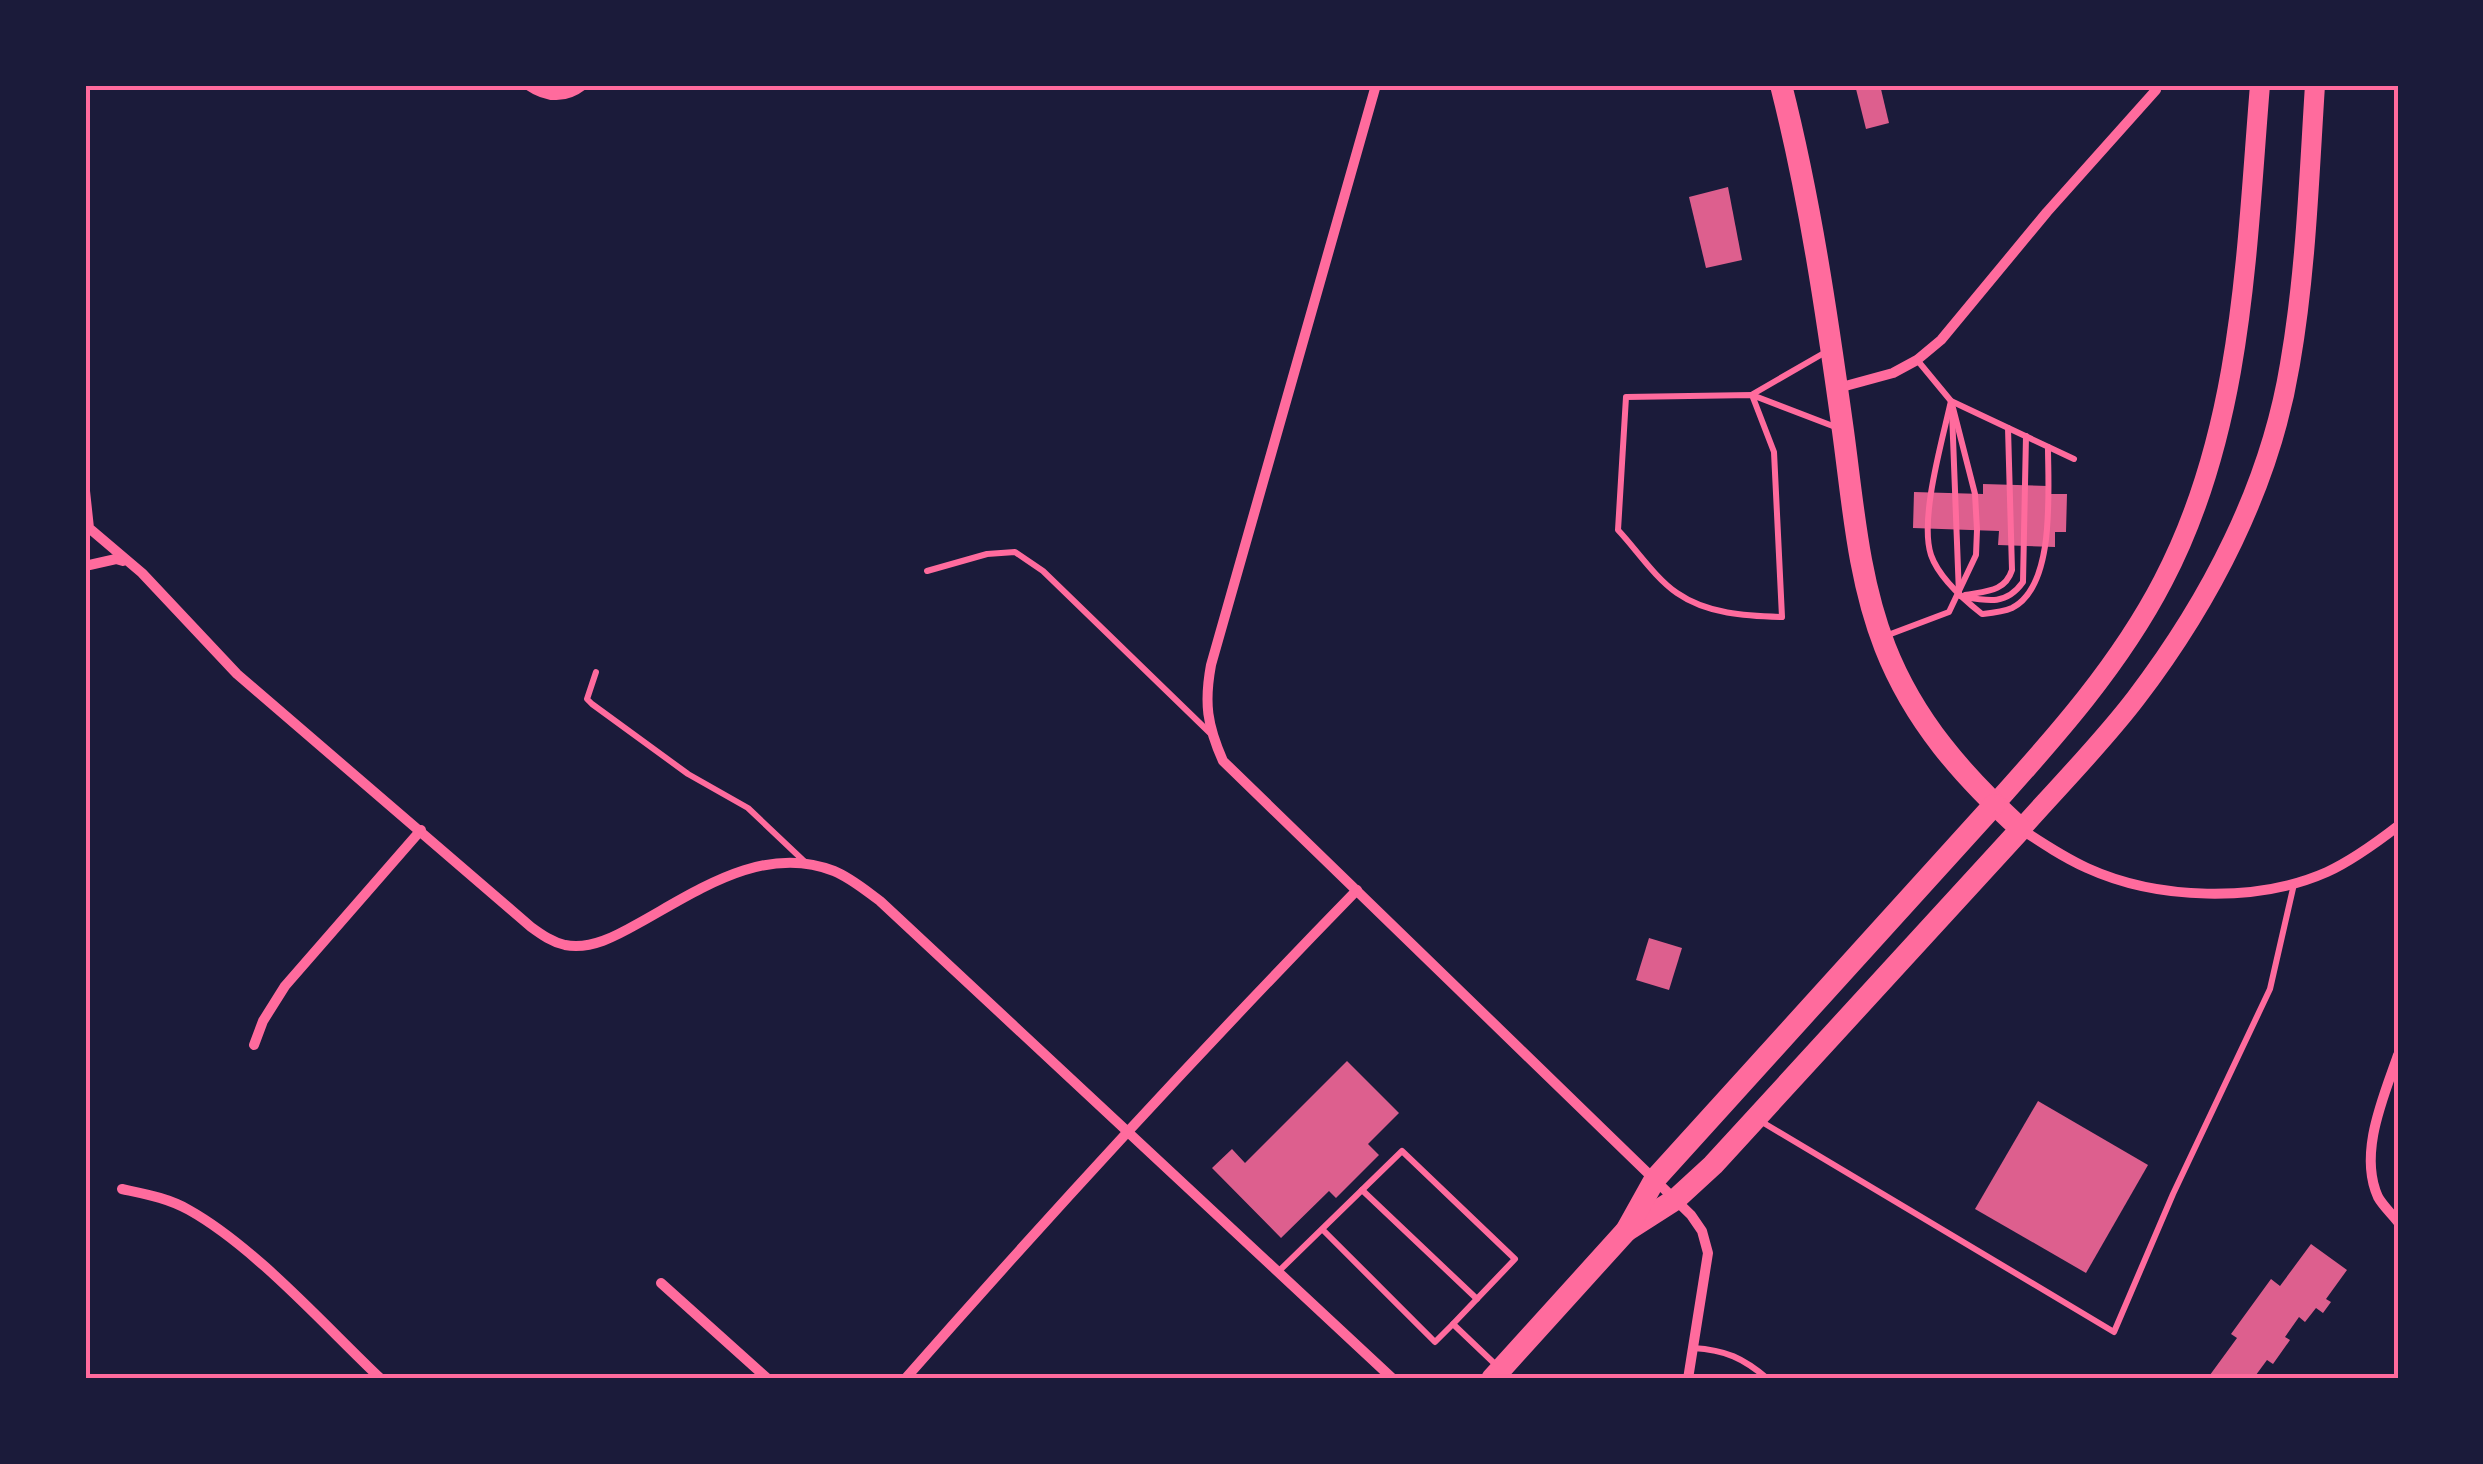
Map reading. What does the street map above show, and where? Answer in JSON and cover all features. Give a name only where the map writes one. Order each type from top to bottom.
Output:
[{"type":"highway","points":[[1626,1232],[1676,1199],[1757,1119],[2021,829],[1961,772],[1933,736],[1899,677],[1882,637],[1858,543],[1811,218],[1781,85]]},
{"type":"highway","points":[[1496,1374],[1626,1232],[1655,1180],[1994,805]]},
{"type":"main road","points":[[1994,805],[2119,654],[2165,578],[2190,522],[2219,432],[2234,358],[2260,85]]},
{"type":"main road","points":[[2021,829],[2124,713],[2172,648],[2233,541],[2257,484],[2276,427],[2300,304],[2314,85]]},
{"type":"street","points":[[528,85],[546,95],[560,96],[583,85]]},
{"type":"street","points":[[1376,85],[1211,665],[1205,696],[1211,734],[1223,761],[1676,1199],[1702,1232],[1708,1253],[1688,1379]]},
{"type":"street","points":[[1837,388],[1876,379],[1917,360],[1941,340],[2047,212],[2156,90]]},
{"type":"street","points":[[85,491],[89,528],[142,573],[238,674],[550,940],[567,945],[604,940],[736,872],[782,862],[834,870],[880,901],[1393,1379]]},
{"type":"street","points":[[85,566],[116,559],[129,563]]},
{"type":"street","points":[[2021,829],[2060,854],[2122,881],[2188,892],[2262,890],[2294,884],[2351,860],[2398,826]]},
{"type":"street","points":[[254,1045],[263,1021],[285,986],[421,830]]},
{"type":"street","points":[[906,1379],[1127,1132],[1357,890]]},
{"type":"street","points":[[2398,1055],[2376,1118],[2372,1166],[2378,1196],[2398,1222]]},
{"type":"street","points":[[122,1189],[188,1209],[236,1241],[382,1379]]},
{"type":"street","points":[[661,1284],[768,1379]]},
{"type":"lane","points":[[1752,395],[1831,350]]},
{"type":"lane","points":[[1917,360],[1951,400],[2074,460]]},
{"type":"lane","points":[[1752,395],[1774,452],[1782,617],[1740,616],[1710,608],[1676,592],[1618,530],[1626,397],[1752,395],[1843,430]]},
{"type":"lane","points":[[1951,400],[1930,492],[1931,554],[1959,596],[1982,614],[2011,609],[2030,592],[2042,570],[2048,447]]},
{"type":"lane","points":[[1951,400],[1959,596]]},
{"type":"lane","points":[[1882,637],[1950,612],[1976,555],[1975,494],[1951,400]]},
{"type":"lane","points":[[1959,596],[2001,588],[2012,570],[2008,428]]},
{"type":"lane","points":[[1959,596],[1998,602],[2016,592],[2024,582],[2026,436]]},
{"type":"lane","points":[[927,571],[987,554],[1015,552],[1042,571],[1211,734]]},
{"type":"lane","points":[[596,672],[587,699],[592,704],[688,774],[748,808],[807,864]]},
{"type":"lane","points":[[1757,1119],[2114,1332],[2173,1194],[2270,988],[2294,884]]},
{"type":"lane","points":[[1278,1272],[1402,1150],[1515,1258],[1435,1342],[1323,1230]]},
{"type":"lane","points":[[1362,1190],[1477,1300]]},
{"type":"lane","points":[[1453,1324],[1496,1374]]},
{"type":"lane","points":[[1692,1348],[1722,1349],[1740,1356],[1768,1379]]},
{"type":"building","points":[[1855,85],[1880,85],[1889,123],[1866,129]]},
{"type":"building","points":[[1728,187],[1742,260],[1706,268],[1689,197]]},
{"type":"building","points":[[1983,484],[2048,486],[2048,494],[2067,494],[2066,532],[2055,532],[2055,547],[1998,545],[1999,531],[1913,528],[1914,492],[1983,494]]},
{"type":"building","points":[[1649,938],[1682,948],[1669,990],[1636,980]]},
{"type":"building","points":[[1347,1061],[1399,1113],[1368,1144],[1379,1155],[1336,1198],[1329,1191],[1281,1238],[1212,1168],[1232,1149],[1245,1163]]},
{"type":"building","points":[[2038,1101],[2148,1165],[2086,1273],[1975,1209]]},
{"type":"building","points":[[2311,1244],[2347,1270],[2326,1299],[2331,1302],[2323,1313],[2316,1308],[2305,1322],[2299,1317],[2285,1337],[2290,1340],[2273,1364],[2267,1360],[2253,1379],[2207,1379],[2237,1338],[2231,1334],[2271,1279],[2280,1286]]}]
